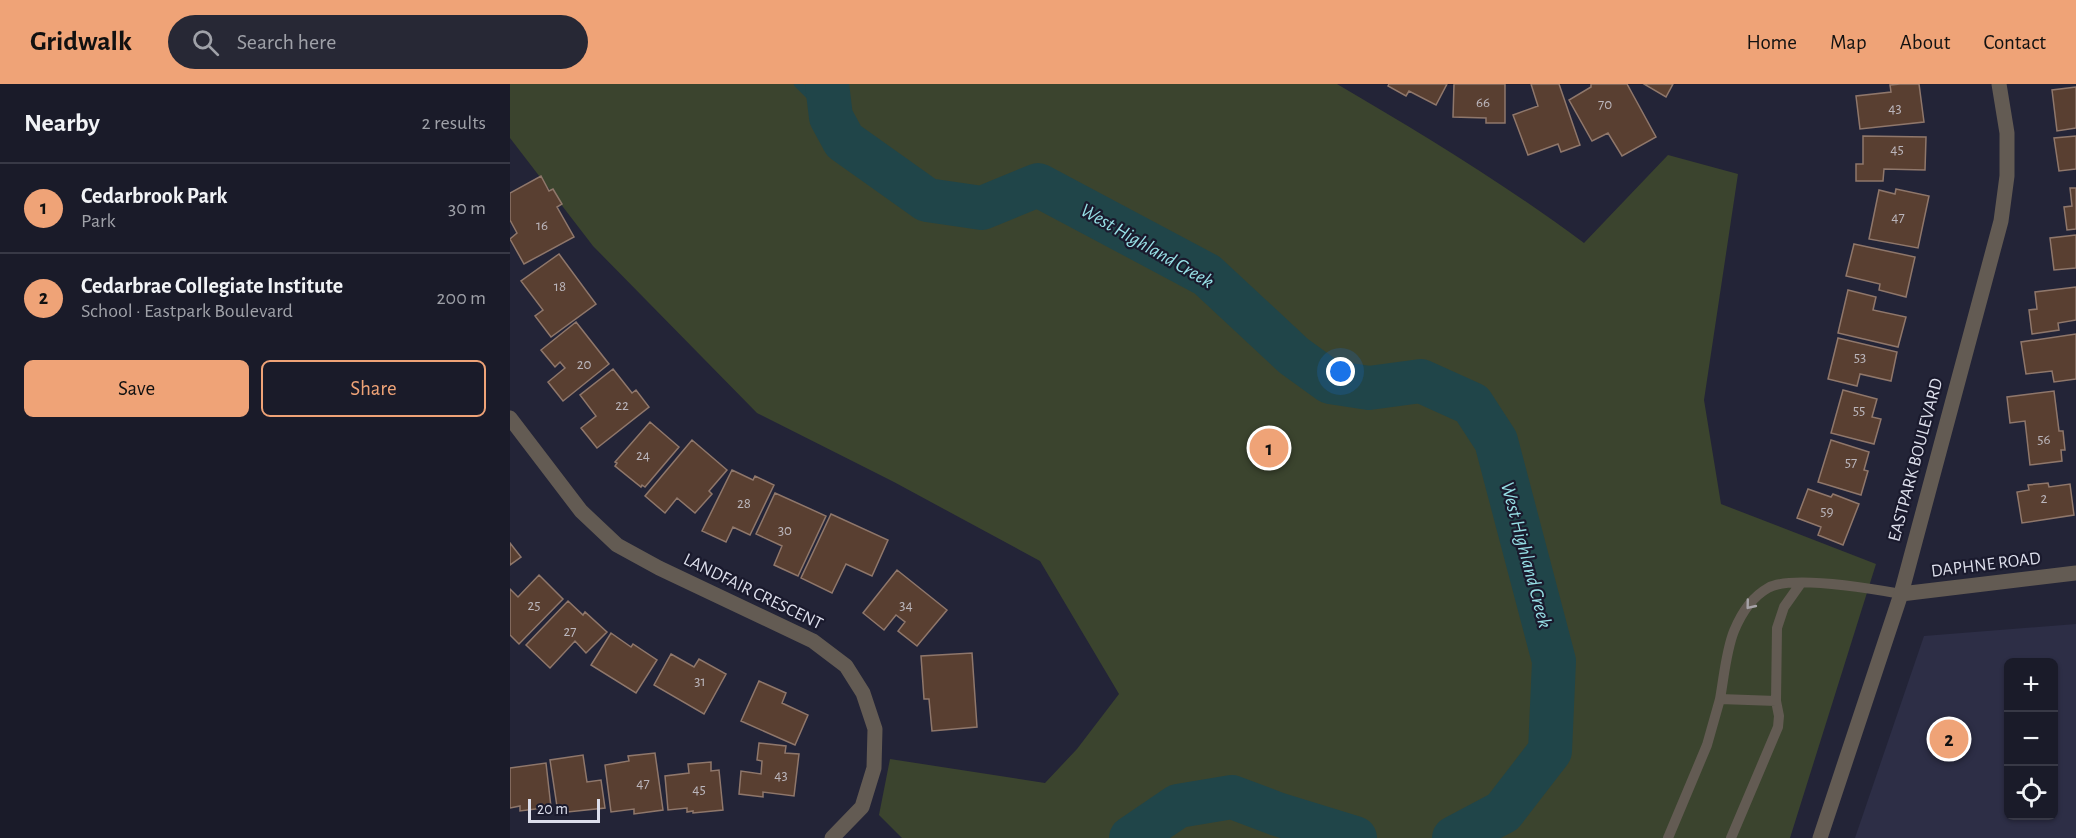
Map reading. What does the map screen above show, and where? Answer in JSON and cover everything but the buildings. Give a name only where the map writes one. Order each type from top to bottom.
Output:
[{"type":"street","name":"EASTPARK BOULEVARD","points":[[1820,838],[1901,594],[2001,220],[2007,165],[2007,133],[1999,84]]},
{"type":"street","name":"LANDFAIR CRESCENT","points":[[510,418],[581,511],[617,545],[659,568],[813,640],[846,666],[863,693],[875,729],[874,768],[862,807],[832,838]]},
{"type":"street","name":"DAPHNE ROAD","points":[[1901,594],[2076,573]]},
{"type":"lane","points":[[1731,838],[1778,727],[1777,628],[1784,608],[1801,583]]},
{"type":"lane","points":[[1668,838],[1707,745],[1720,699],[1734,632],[1751,601],[1770,587],[1801,583],[1850,586],[1901,594]]},
{"type":"lane","points":[[1720,699],[1776,701]]},
{"type":"shaded area","points":[[2076,624],[2076,838],[1855,838],[1924,636]]},
{"type":"green space","points":[[510,84],[1337,84],[1463,160],[1584,243],[1668,155],[1738,174],[1704,400],[1721,504],[1876,564],[1790,838],[902,838],[879,815],[890,759],[1045,783],[1077,749],[1119,694],[1040,561],[894,482],[757,413],[593,246],[510,138]]},
{"type":"waterway","points":[[798,84],[831,117]]},
{"type":"waterway","name":"West Highland Creek","points":[[827,84],[831,117],[844,141],[927,200],[982,208],[1038,185],[1207,275],[1294,356],[1330,382],[1369,388],[1421,381],[1472,404],[1496,441],[1554,661],[1550,751],[1503,812],[1454,838]]},
{"type":"waterway","name":"West Highland Creek","points":[[1131,838],[1178,806],[1232,797],[1277,814],[1355,838]]},
{"type":"place","name":"Cedarbrook Park","points":[[1269,448]]},
{"type":"place","name":"Cedarbrae Collegiate Institute","points":[[1949,739]]}]
